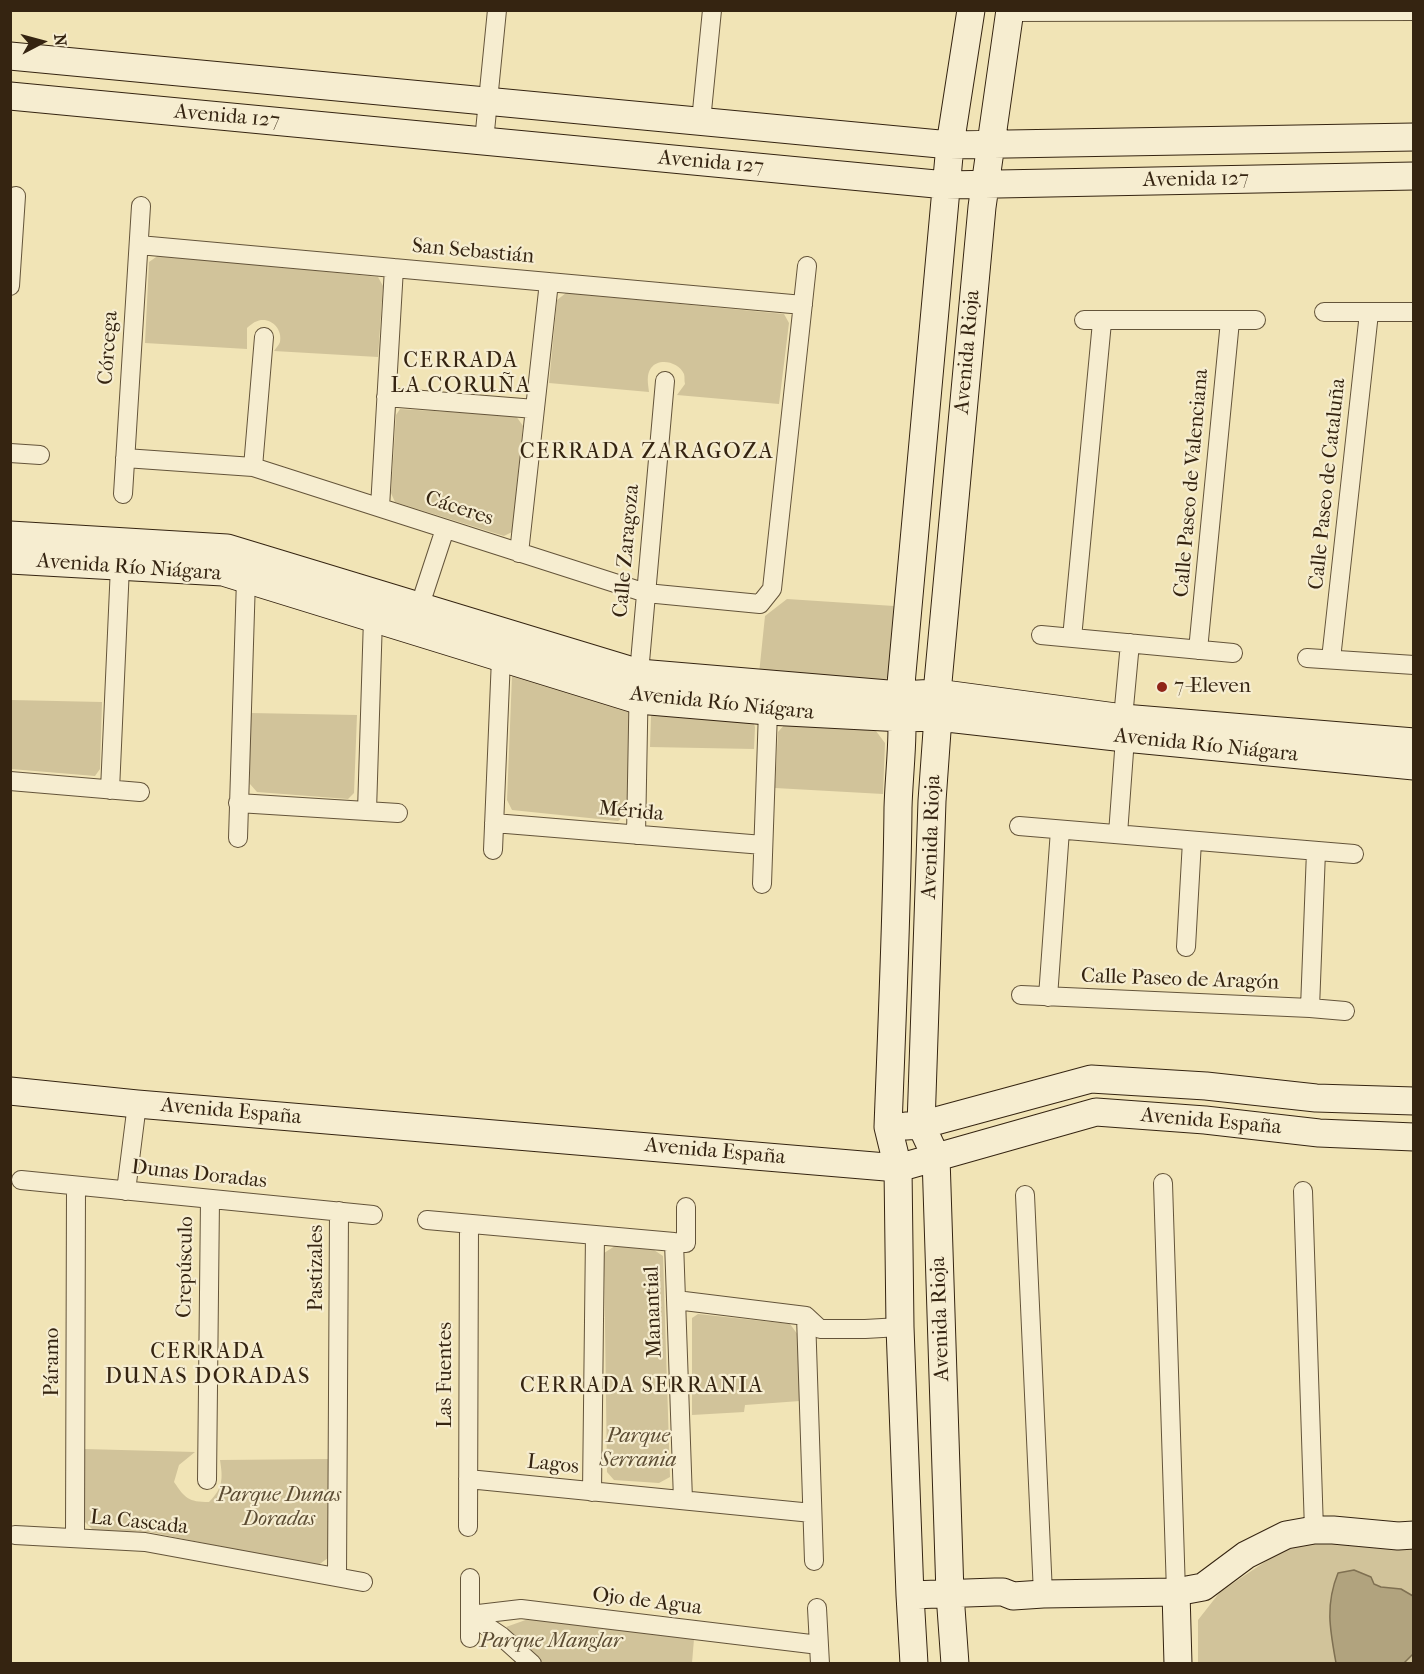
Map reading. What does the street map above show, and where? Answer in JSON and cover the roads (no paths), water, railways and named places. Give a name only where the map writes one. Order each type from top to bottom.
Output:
[{"type":"main road","name":"Avenida Rioja","points":[[914,1664],[900,1327],[898,1168],[888,1127],[898,874],[898,800],[902,706],[946,185],[971,10]]},
{"type":"main road","name":"Avenida Rioja","points":[[955,1664],[950,1594],[936,1157],[921,1125],[937,705],[984,184],[1010,11]]},
{"type":"main road","name":"Avenida 127","points":[[10,56],[950,145],[1413,137]]},
{"type":"main road","name":"Avenida 127","points":[[10,96],[946,185],[1413,176]]},
{"type":"main road","name":"Avenida Río Niágara","points":[[10,535],[227,548],[415,618],[501,658],[638,712],[768,711],[937,705],[1413,766]]},
{"type":"main road","name":"Avenida Río Niágara","points":[[10,560],[224,572],[373,618],[415,618],[639,673],[902,706]]},
{"type":"main road","name":"Avenida Río Niágara","points":[[1124,728],[1413,742]]},
{"type":"main road","points":[[898,800],[932,801]]},
{"type":"main road","points":[[898,874],[930,874]]},
{"type":"main road","name":"Avenida España","points":[[888,1127],[921,1125],[1091,1079],[1206,1086],[1316,1098],[1413,1101]]},
{"type":"main road","points":[[1204,1120],[1206,1086]]},
{"type":"main road","name":"Avenida España","points":[[10,1091],[137,1104],[898,1168],[1096,1112],[1204,1120],[1319,1133],[1413,1137]]},
{"type":"main road","points":[[910,1596],[995,1592],[1004,1592],[1013,1596],[1176,1592],[1203,1587],[1246,1555],[1286,1535],[1314,1530],[1398,1536],[1413,1534]]},
{"type":"main road","points":[[1176,1592],[1178,1664]]},
{"type":"street","points":[[484,141],[497,10]]},
{"type":"street","points":[[701,121],[712,10]]},
{"type":"street","points":[[1010,11],[1413,11]]},
{"type":"street","points":[[10,286],[16,196]]},
{"type":"street","name":"Córcega","points":[[123,494],[141,206]]},
{"type":"street","name":"San Sebastián","points":[[139,245],[803,305]]},
{"type":"street","points":[[803,305],[807,266]]},
{"type":"street","points":[[380,507],[394,268]]},
{"type":"street","points":[[519,553],[549,282]]},
{"type":"street","name":"Cáceres","points":[[125,458],[253,467],[646,594],[760,604],[772,590],[803,305]]},
{"type":"street","points":[[1324,312],[1413,312]]},
{"type":"street","name":"Calle Paseo de Cataluña","points":[[1331,659],[1369,313]]},
{"type":"street","points":[[1084,320],[1256,320]]},
{"type":"street","points":[[1072,638],[1102,321]]},
{"type":"street","name":"Calle Paseo de Valenciana","points":[[1198,650],[1230,321]]},
{"type":"street","points":[[253,467],[264,337]]},
{"type":"street","name":"Calle Zaragoza","points":[[638,712],[639,673],[665,381]]},
{"type":"street","points":[[386,397],[535,409]]},
{"type":"street","points":[[10,453],[40,455]]},
{"type":"street","points":[[415,618],[445,529]]},
{"type":"street","points":[[110,790],[120,566]]},
{"type":"street","points":[[238,838],[246,579]]},
{"type":"street","points":[[367,811],[373,618]]},
{"type":"street","points":[[1041,635],[1233,653]]},
{"type":"street","points":[[1118,834],[1130,644]]},
{"type":"street","points":[[493,850],[501,658]]},
{"type":"street","points":[[1307,658],[1413,665]]},
{"type":"street","points":[[762,884],[768,711]]},
{"type":"street","points":[[636,835],[638,712]]},
{"type":"street","points":[[10,781],[140,792]]},
{"type":"street","points":[[238,803],[398,813]]},
{"type":"street","name":"Mérida","points":[[494,823],[763,845]]},
{"type":"street","points":[[1019,826],[1354,854]]},
{"type":"street","name":"Calle Paseo de Aragón","points":[[1048,997],[1060,830]]},
{"type":"street","name":"Calle Paseo de Aragón","points":[[1186,947],[1192,841]]},
{"type":"street","name":"Calle Paseo de Aragón","points":[[1310,1008],[1316,850]]},
{"type":"street","name":"Calle Paseo de Aragón","points":[[1021,995],[1345,1011]]},
{"type":"street","points":[[126,1191],[137,1104]]},
{"type":"street","name":"Dunas Doradas","points":[[21,1180],[373,1215]]},
{"type":"street","points":[[1163,1183],[1176,1592]]},
{"type":"street","name":"Páramo","points":[[75,1538],[76,1186]]},
{"type":"street","points":[[1303,1191],[1314,1530]]},
{"type":"street","points":[[1025,1195],[1043,1594]]},
{"type":"street","name":"Crepúsculo","points":[[207,1480],[210,1199]]},
{"type":"street","name":"Manantial","points":[[683,1500],[674,1242],[686,1243],[686,1207]]},
{"type":"street","name":"Pastizales","points":[[337,1577],[339,1212]]},
{"type":"street","points":[[427,1220],[674,1242]]},
{"type":"street","name":"Las Fuentes","points":[[468,1527],[469,1224]]},
{"type":"street","points":[[592,1491],[595,1235]]},
{"type":"street","points":[[676,1300],[806,1316],[820,1329],[900,1327]]},
{"type":"street","points":[[806,1316],[814,1561]]},
{"type":"street","name":"Lagos","points":[[468,1479],[812,1513]]},
{"type":"street","name":"La Cascada","points":[[15,1535],[145,1542],[363,1582]]},
{"type":"street","points":[[470,1578],[470,1638]]},
{"type":"street","points":[[817,1608],[820,1654]]},
{"type":"street","name":"Ojo de Agua","points":[[470,1615],[521,1609],[820,1654]]},
{"type":"street","points":[[470,1615],[501,1636],[532,1664]]},
{"type":"place","name":"7-Eleven","points":[[1162,687]]},
{"type":"district","name":"CERRADA LA CORUÑA","points":[[461,374]]},
{"type":"district","name":"CERRADA ZARAGOZA","points":[[647,453]]},
{"type":"district","name":"CERRADA DUNAS DORADAS","points":[[208,1366]]},
{"type":"district","name":"CERRADA SERRANIA","points":[[642,1387]]},
{"type":"park label","name":"Parque Serrania","points":[[638,1449]]},
{"type":"park label","name":"Parque Dunas Doradas","points":[[279,1508]]},
{"type":"park label","name":"Parque Manglar","points":[[551,1642]]}]
